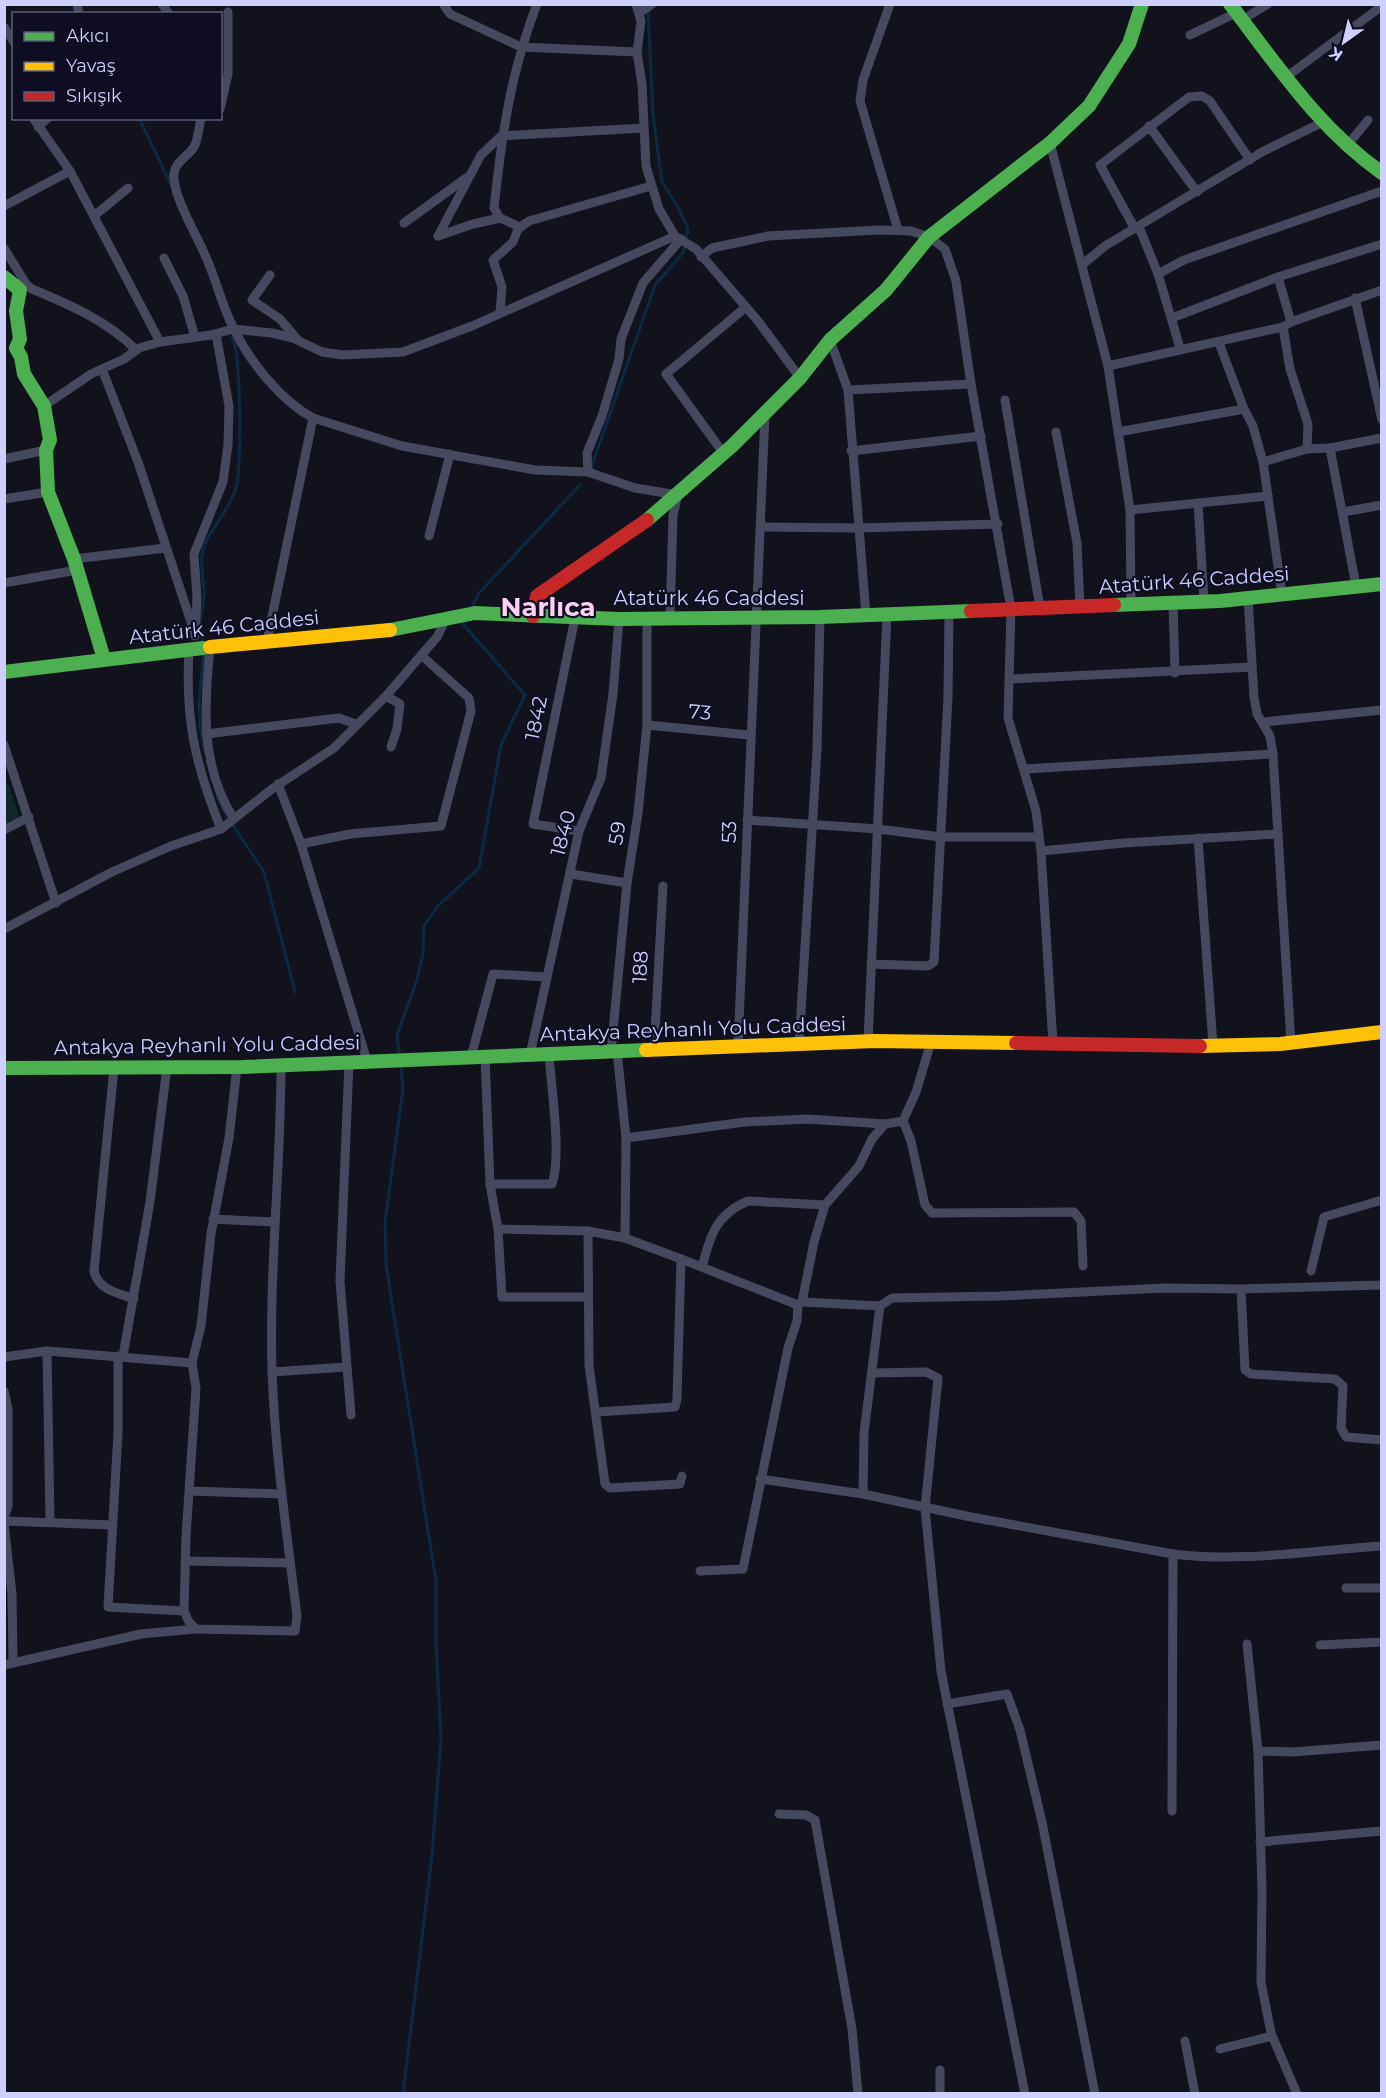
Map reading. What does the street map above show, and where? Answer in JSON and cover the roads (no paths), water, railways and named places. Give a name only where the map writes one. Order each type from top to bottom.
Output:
[{"type":"street","points":[[443,4],[450,14],[521,47],[637,51]]},
{"type":"street","points":[[520,227],[500,218],[494,208],[501,136],[521,47],[537,4]]},
{"type":"street","points":[[890,4],[863,80],[860,101],[898,230]]},
{"type":"street","points":[[533,616],[537,597],[544,590],[634,530],[678,495],[765,414],[800,378],[830,340],[886,290],[929,237],[1050,143],[1089,106],[1119,63],[1129,44],[1142,4]]},
{"type":"street","points":[[1190,35],[1236,12],[1268,4]]},
{"type":"street","points":[[652,6],[637,9],[641,21],[637,51],[651,186],[659,209],[682,240],[701,256],[746,307],[800,378]]},
{"type":"street","points":[[1286,77],[1380,11]]},
{"type":"street","points":[[222,101],[228,74],[228,12]]},
{"type":"street","points":[[1236,12],[1323,122],[1346,147],[1382,173]]},
{"type":"street","points":[[4,27],[10,41]]},
{"type":"street","points":[[1180,348],[1158,274],[1137,228],[1100,165],[1189,97],[1202,96],[1210,101],[1250,160]]},
{"type":"street","points":[[201,120],[194,147],[180,159],[174,179],[233,328],[264,375],[286,400],[313,418],[402,446],[535,470],[588,472],[635,488],[678,495]]},
{"type":"street","points":[[1346,147],[1368,120]]},
{"type":"street","points":[[1083,264],[1105,246],[1250,160],[1323,122]]},
{"type":"street","points":[[36,123],[69,171],[160,342]]},
{"type":"street","points":[[1149,126],[1197,192]]},
{"type":"street","points":[[500,218],[438,236],[481,156],[501,136],[644,128]]},
{"type":"street","points":[[1050,143],[1108,366],[1130,510],[1131,604]]},
{"type":"street","points":[[4,206],[69,171]]},
{"type":"street","points":[[404,223],[471,175]]},
{"type":"street","points":[[500,313],[502,287],[493,260],[513,242],[520,227],[529,221],[651,186]]},
{"type":"street","points":[[94,216],[128,188]]},
{"type":"street","points":[[1158,274],[1184,260],[1382,191]]},
{"type":"street","points":[[701,256],[712,248],[768,236],[898,230],[929,237],[945,249],[956,281],[971,384],[998,524],[1011,609],[1008,718],[1025,769],[1041,851],[1053,1044]]},
{"type":"street","points":[[44,406],[136,350],[160,342],[216,334],[233,328],[272,333],[299,341],[322,352],[342,355],[403,352],[682,240]]},
{"type":"street","points":[[588,472],[587,453],[602,416],[619,358],[621,339],[643,283],[682,240]]},
{"type":"street","points":[[1172,318],[1278,277],[1382,244]]},
{"type":"street","points":[[4,248],[23,287],[16,310],[20,339],[10,348],[21,357],[24,374],[44,406],[50,440],[46,450],[48,492],[76,564],[104,660]]},
{"type":"street","points":[[164,258],[183,296],[195,337]]},
{"type":"street","points":[[270,275],[252,300],[280,319],[299,341]]},
{"type":"street","points":[[4,277],[86,314],[127,340],[136,350]]},
{"type":"street","points":[[1278,277],[1287,325],[1290,369],[1308,424],[1307,449]]},
{"type":"street","points":[[1108,366],[1180,348],[1219,343],[1287,325],[1355,298],[1382,290]]},
{"type":"street","points":[[1355,298],[1382,420]]},
{"type":"street","points":[[724,454],[666,374],[746,307]]},
{"type":"street","points":[[216,334],[229,406],[228,445],[223,482],[194,554],[206,734],[212,770],[234,819]]},
{"type":"street","points":[[830,340],[848,390],[851,451],[866,615]]},
{"type":"street","points":[[1219,343],[1244,409],[1254,426],[1263,462],[1282,594]]},
{"type":"street","points":[[102,369],[138,462],[199,646],[188,697],[194,748],[201,779],[221,829]]},
{"type":"street","points":[[848,390],[971,384]]},
{"type":"street","points":[[1005,400],[1040,608]]},
{"type":"street","points":[[1118,432],[1244,409]]},
{"type":"street","name":"53","points":[[738,1047],[749,735],[765,414]]},
{"type":"street","points":[[267,641],[313,418]]},
{"type":"street","points":[[1056,432],[1077,543],[1080,607]]},
{"type":"street","points":[[851,451],[981,436]]},
{"type":"street","points":[[1263,462],[1307,449],[1330,448],[1382,438]]},
{"type":"street","points":[[1330,448],[1356,586]]},
{"type":"street","points":[[4,459],[46,450]]},
{"type":"street","points":[[429,536],[450,454]]},
{"type":"street","points":[[4,499],[48,492]]},
{"type":"street","points":[[670,618],[673,515],[678,495]]},
{"type":"street","points":[[1130,510],[1268,496]]},
{"type":"street","points":[[1198,503],[1204,601]]},
{"type":"street","points":[[1343,512],[1382,505]]},
{"type":"street","points":[[761,527],[859,528],[998,524]]},
{"type":"street","points":[[4,583],[76,564],[165,548]]},
{"type":"street","name":"Atatürk 46 Caddesi","points":[[4,672],[199,646],[387,631],[468,614],[619,619],[820,617],[1204,601],[1382,584]]},
{"type":"street","points":[[1248,598],[1257,714],[1264,722],[1270,736],[1273,754],[1291,1043]]},
{"type":"street","points":[[1173,602],[1175,673]]},
{"type":"street","points":[[872,964],[928,966],[934,962],[948,697],[949,612]]},
{"type":"street","points":[[868,1041],[887,614]]},
{"type":"street","points":[[799,1044],[811,825],[818,750],[820,617]]},
{"type":"street","name":"1842","points":[[575,618],[533,824],[579,831]]},
{"type":"street","points":[[4,929],[132,864],[221,829],[278,784],[334,748],[386,696],[437,637],[446,619]]},
{"type":"street","name":"1840","points":[[531,1055],[546,976],[572,874],[579,831],[601,778],[613,694],[619,619]]},
{"type":"street","name":"59","points":[[626,1238],[626,1138],[614,1052],[627,883],[638,813],[647,725],[647,619]]},
{"type":"street","points":[[301,844],[350,834],[441,826],[471,711],[469,698],[421,655]]},
{"type":"street","points":[[1010,679],[1252,668]]},
{"type":"street","points":[[386,696],[400,704],[397,729],[391,747]]},
{"type":"street","points":[[1264,722],[1382,710]]},
{"type":"street","points":[[206,734],[339,718],[356,724]]},
{"type":"street","name":"73","points":[[647,725],[749,735]]},
{"type":"street","points":[[4,745],[56,903]]},
{"type":"street","points":[[1025,769],[1273,754]]},
{"type":"street","points":[[4,779],[15,778]]},
{"type":"street","points":[[278,784],[301,844],[367,1061]]},
{"type":"street","points":[[4,830],[29,817]]},
{"type":"street","points":[[747,820],[878,829],[941,837],[1039,837]]},
{"type":"street","points":[[1041,851],[1278,834]]},
{"type":"street","points":[[1198,838],[1213,1045]]},
{"type":"street","points":[[572,874],[627,883]]},
{"type":"street","name":"188","points":[[654,1050],[663,886]]},
{"type":"street","points":[[546,976],[493,974],[478,1057],[490,1184],[498,1229],[502,1297],[587,1297]]},
{"type":"street","name":"Antakya Reyhanlı Yolu Caddesi","points":[[4,1068],[237,1067],[868,1041],[1213,1045],[1291,1043],[1382,1032]]},
{"type":"street","points":[[931,1042],[916,1092],[903,1121],[911,1141],[925,1205],[932,1213],[1074,1212],[1081,1221],[1083,1266]]},
{"type":"street","points":[[490,1184],[552,1184],[555,1177],[555,1146],[549,1054]]},
{"type":"street","points":[[349,1062],[340,1281],[351,1415]]},
{"type":"street","points":[[4,1391],[8,1409],[8,1506],[4,1521],[12,1594],[9,1664],[141,1634],[196,1629],[295,1630],[297,1616],[282,1494],[272,1372],[273,1222],[281,1141],[280,1065]]},
{"type":"street","points":[[167,1067],[150,1202],[134,1299],[121,1356],[108,1607],[184,1611]]},
{"type":"street","points":[[196,1629],[189,1622],[184,1611],[196,1388],[192,1364],[201,1326],[213,1219],[229,1138],[237,1067]]},
{"type":"street","points":[[114,1068],[94,1271],[96,1280],[104,1287],[134,1299]]},
{"type":"street","points":[[626,1138],[776,1120],[807,1119],[885,1124],[903,1121]]},
{"type":"street","points":[[700,1571],[743,1569],[788,1348],[797,1321],[814,1242],[825,1205],[859,1166],[872,1139],[885,1124]]},
{"type":"street","points":[[1311,1271],[1324,1217],[1382,1200]]},
{"type":"street","points":[[702,1267],[710,1235],[717,1222],[738,1205],[748,1202],[825,1205]]},
{"type":"street","points":[[213,1219],[273,1222]]},
{"type":"street","points":[[498,1229],[588,1231],[626,1238],[800,1303],[879,1306],[892,1298],[937,1295],[1000,1296],[1164,1288],[1241,1289],[1382,1285]]},
{"type":"street","points":[[588,1231],[589,1365],[605,1484],[610,1488],[680,1484],[682,1476]]},
{"type":"street","points":[[597,1412],[675,1407],[681,1259]]},
{"type":"street","points":[[1241,1289],[1245,1370],[1251,1374],[1335,1379],[1343,1386],[1341,1428],[1346,1437],[1382,1440]]},
{"type":"street","points":[[863,1494],[864,1433],[873,1373],[879,1306]]},
{"type":"street","points":[[4,1357],[47,1351],[192,1364]]},
{"type":"street","points":[[47,1351],[50,1521]]},
{"type":"street","points":[[272,1372],[346,1367]]},
{"type":"street","points":[[873,1373],[926,1372],[938,1378],[925,1508],[946,1704],[1025,2094]]},
{"type":"street","points":[[760,1479],[863,1494],[925,1508],[1173,1554],[1247,1555],[1382,1546]]},
{"type":"street","points":[[190,1491],[282,1494]]},
{"type":"street","points":[[4,1521],[112,1525]]},
{"type":"street","points":[[1172,1811],[1173,1554]]},
{"type":"street","points":[[185,1561],[290,1563]]},
{"type":"street","points":[[1346,1588],[1382,1588]]},
{"type":"street","points":[[1320,1645],[1382,1642]]},
{"type":"street","points":[[1247,1644],[1258,1751],[1261,1982],[1272,2036],[1297,2094]]},
{"type":"street","points":[[946,1704],[1006,1694],[1013,1712],[1042,1822],[1095,2094]]},
{"type":"street","points":[[1258,1751],[1293,1752],[1382,1745]]},
{"type":"street","points":[[779,1814],[806,1815],[815,1820],[852,2029],[858,2094]]},
{"type":"street","points":[[1260,1842],[1382,1831]]},
{"type":"street","points":[[1220,2049],[1272,2036]]},
{"type":"street","points":[[1185,2041],[1195,2094]]},
{"type":"street","points":[[940,2070],[940,2094]]},
{"type":"waterway","points":[[591,468],[655,285],[683,253],[688,229],[678,207],[662,182],[653,115],[648,9]]},
{"type":"waterway","points":[[140,120],[172,187]]},
{"type":"waterway","points":[[203,645],[200,622],[204,597],[203,550],[233,496],[238,476],[239,386],[232,337]]},
{"type":"waterway","points":[[471,609],[479,593],[580,485]]},
{"type":"waterway","points":[[399,1052],[397,1035],[417,980],[423,954],[424,926],[437,907],[479,868],[501,745],[525,695],[463,624],[465,620]]},
{"type":"waterway","points":[[204,651],[199,700],[200,726],[205,752]]},
{"type":"waterway","points":[[217,796],[226,815]]},
{"type":"waterway","points":[[233,825],[264,872],[295,992]]},
{"type":"waterway","points":[[401,1068],[403,1089],[385,1222],[386,1265],[436,1581],[436,1642],[441,1739],[432,1855],[403,2094]]},
{"type":"district","name":"Narlıca","points":[[548,607]]}]
